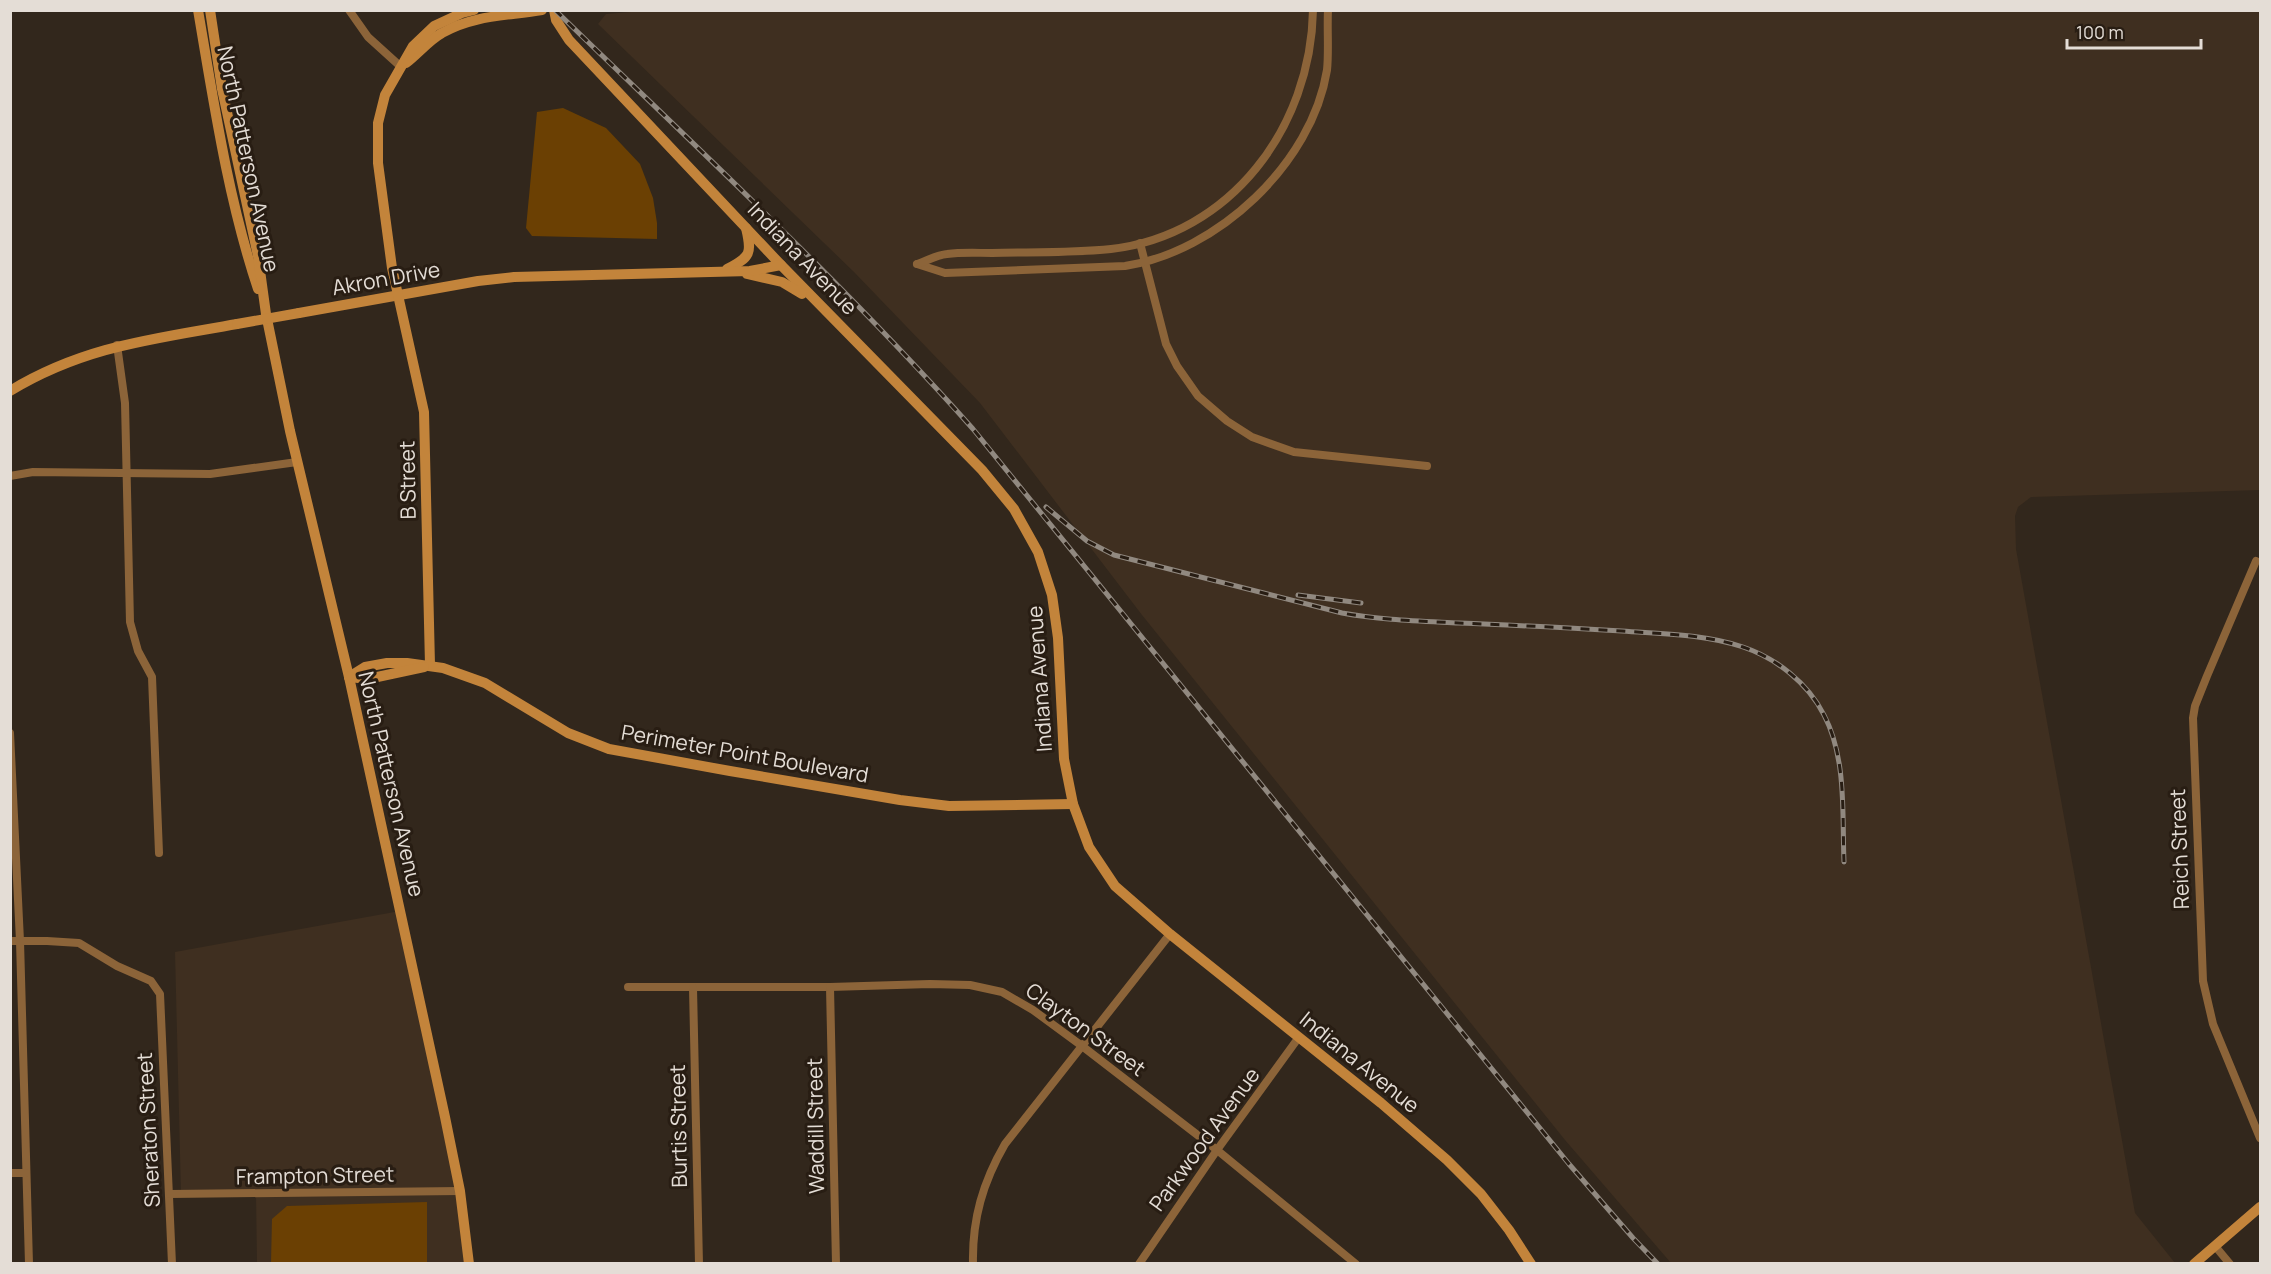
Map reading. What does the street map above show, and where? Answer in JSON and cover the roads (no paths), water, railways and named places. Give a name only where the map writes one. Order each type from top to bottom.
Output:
[{"type":"main road","name":"North Patterson Avenue","points":[[198,10],[234,204],[247,257],[266,314]]},
{"type":"main road","name":"North Patterson Avenue","points":[[210,10],[222,89],[258,256],[266,314],[297,462],[349,677],[460,1191],[469,1263]]},
{"type":"main road","name":"B Street","points":[[430,665],[424,412],[397,296],[377,147],[381,107],[387,90],[413,46],[434,26],[474,10]]},
{"type":"main road","points":[[400,66],[419,53],[439,34],[465,22],[495,15],[542,10]]},
{"type":"main road","name":"Indiana Avenue","points":[[554,10],[556,20],[569,40],[781,265],[982,470],[1014,509],[1038,552],[1054,606],[1058,638],[1064,759],[1073,804],[1089,847],[1115,886],[1170,934],[1381,1102],[1447,1160],[1481,1194],[1531,1263]]},
{"type":"main road","points":[[723,271],[747,257],[750,246],[746,228]]},
{"type":"main road","name":"Akron Drive","points":[[10,391],[57,366],[117,345],[397,296],[514,277],[735,271],[781,265]]},
{"type":"main road","points":[[735,271],[786,284],[823,308]]},
{"type":"main road","name":"Perimeter Point Boulevard","points":[[349,677],[365,667],[387,663],[430,665],[460,673],[485,683],[568,733],[609,749],[932,805],[954,807],[1073,804]]},
{"type":"main road","points":[[2194,1263],[2260,1207]]},
{"type":"street","points":[[348,10],[368,37],[400,66]]},
{"type":"street","points":[[1313,10],[1310,57],[1294,109],[1261,164],[1238,189],[1210,211],[1168,234],[1112,249],[945,254],[917,264],[945,273],[1125,266],[1145,263],[1206,236],[1244,209],[1265,189],[1305,135],[1327,70],[1328,10]]},
{"type":"street","points":[[1140,243],[1166,344],[1177,366],[1198,396],[1227,421],[1252,437],[1294,452],[1427,466]]},
{"type":"street","points":[[117,345],[125,403],[130,622],[138,651],[152,677],[159,853]]},
{"type":"street","points":[[10,476],[33,472],[210,474],[297,462]]},
{"type":"street","name":"Reich Street","points":[[2256,561],[2207,676],[2195,706],[2193,718],[2203,981],[2213,1024],[2260,1138]]},
{"type":"street","points":[[10,733],[21,941],[30,1263]]},
{"type":"street","points":[[973,1263],[974,1223],[978,1203],[995,1162],[1023,1118],[1170,934]]},
{"type":"street","points":[[10,941],[21,941]]},
{"type":"street","name":"Sheraton Street","points":[[21,941],[79,943],[117,966],[151,981],[160,994],[172,1263]]},
{"type":"street","name":"Clayton Street","points":[[628,987],[830,987],[930,984],[986,987],[1013,997],[1082,1046],[1217,1150],[1356,1263]]},
{"type":"street","name":"Waddill Street","points":[[830,987],[836,1263]]},
{"type":"street","name":"Burtis Street","points":[[693,988],[699,1263]]},
{"type":"street","name":"Parkwood Avenue","points":[[1139,1263],[1299,1037]]},
{"type":"street","points":[[10,1173],[26,1173]]},
{"type":"street","name":"Frampton Street","points":[[170,1194],[460,1191]]},
{"type":"street","points":[[2215,1246],[2230,1263]]},
{"type":"railway","points":[[555,10],[821,268],[973,429],[1569,1164],[1658,1264]]},
{"type":"railway","points":[[1046,507],[1087,541],[1114,555],[1342,613],[1400,620],[1683,635],[1713,639],[1755,652],[1779,665],[1800,682],[1824,715],[1837,750],[1840,768],[1844,862]]},
{"type":"railway","points":[[1298,595],[1361,603]]}]
